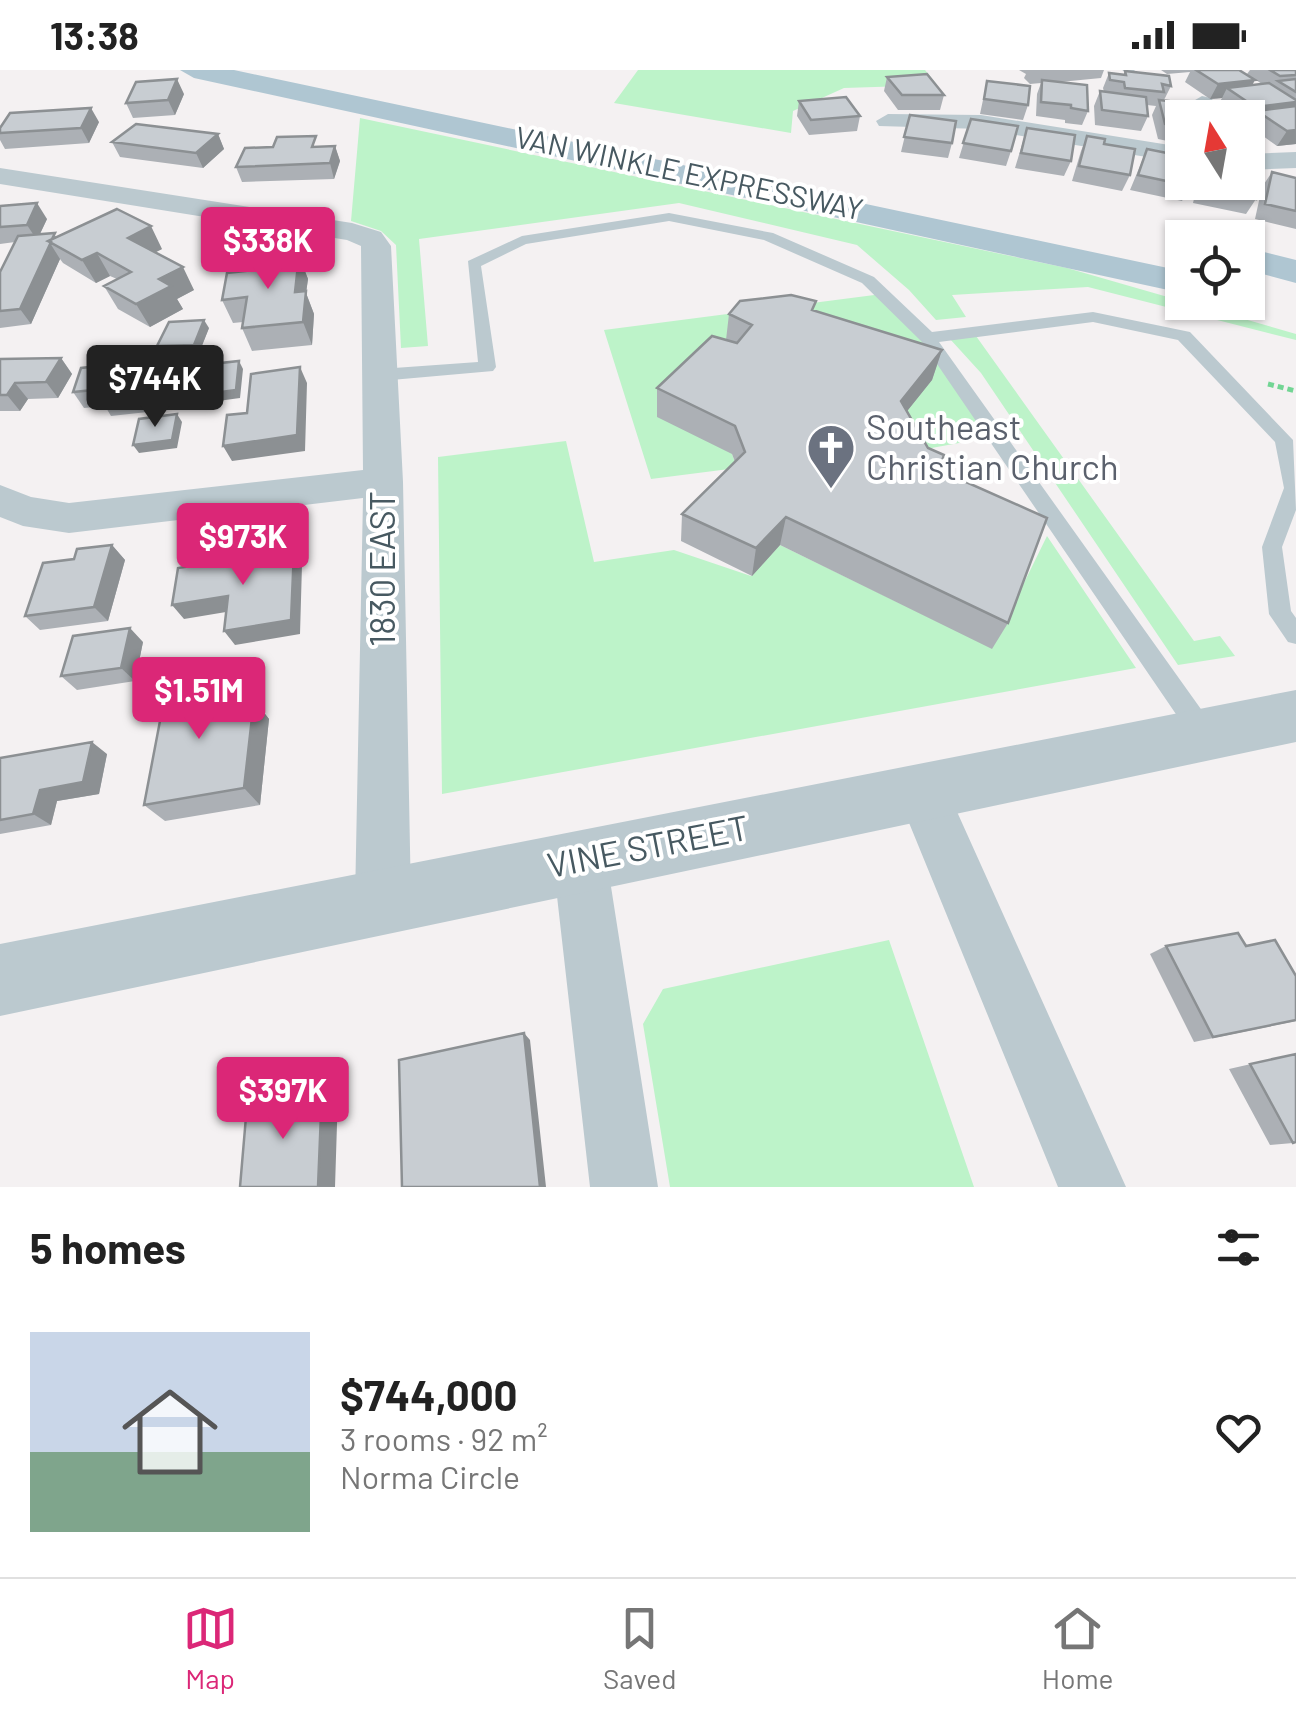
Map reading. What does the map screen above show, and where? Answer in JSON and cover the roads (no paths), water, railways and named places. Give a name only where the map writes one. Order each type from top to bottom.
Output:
[{"type":"main road","name":"VAN WINKLE EXPRESSWAY","points":[[194,70],[1165,278]]},
{"type":"main road","points":[[1265,264],[1296,272]]},
{"type":"street","points":[[876,149],[881,112],[981,122],[1165,152]]},
{"type":"street","points":[[1265,163],[1292,164]]},
{"type":"street","name":"1830 EAST","points":[[0,176],[371,238],[378,254],[383,482],[383,900]]},
{"type":"street","points":[[0,499],[23,511],[69,518],[383,482]]},
{"type":"street","name":"VINE STREET","points":[[0,980],[1296,716]]},
{"type":"street","points":[[922,791],[1092,1187]]},
{"type":"street","points":[[580,861],[624,1187]]},
{"type":"lane","points":[[380,375],[487,367],[473,264],[522,240],[669,218],[768,236],[868,280],[928,338],[1204,734]]},
{"type":"lane","points":[[928,338],[1093,318],[1184,336],[1284,440],[1294,488],[1272,547],[1280,614],[1296,634]]},
{"type":"place","name":"Southeast Christian Church","points":[[831,490]]}]
